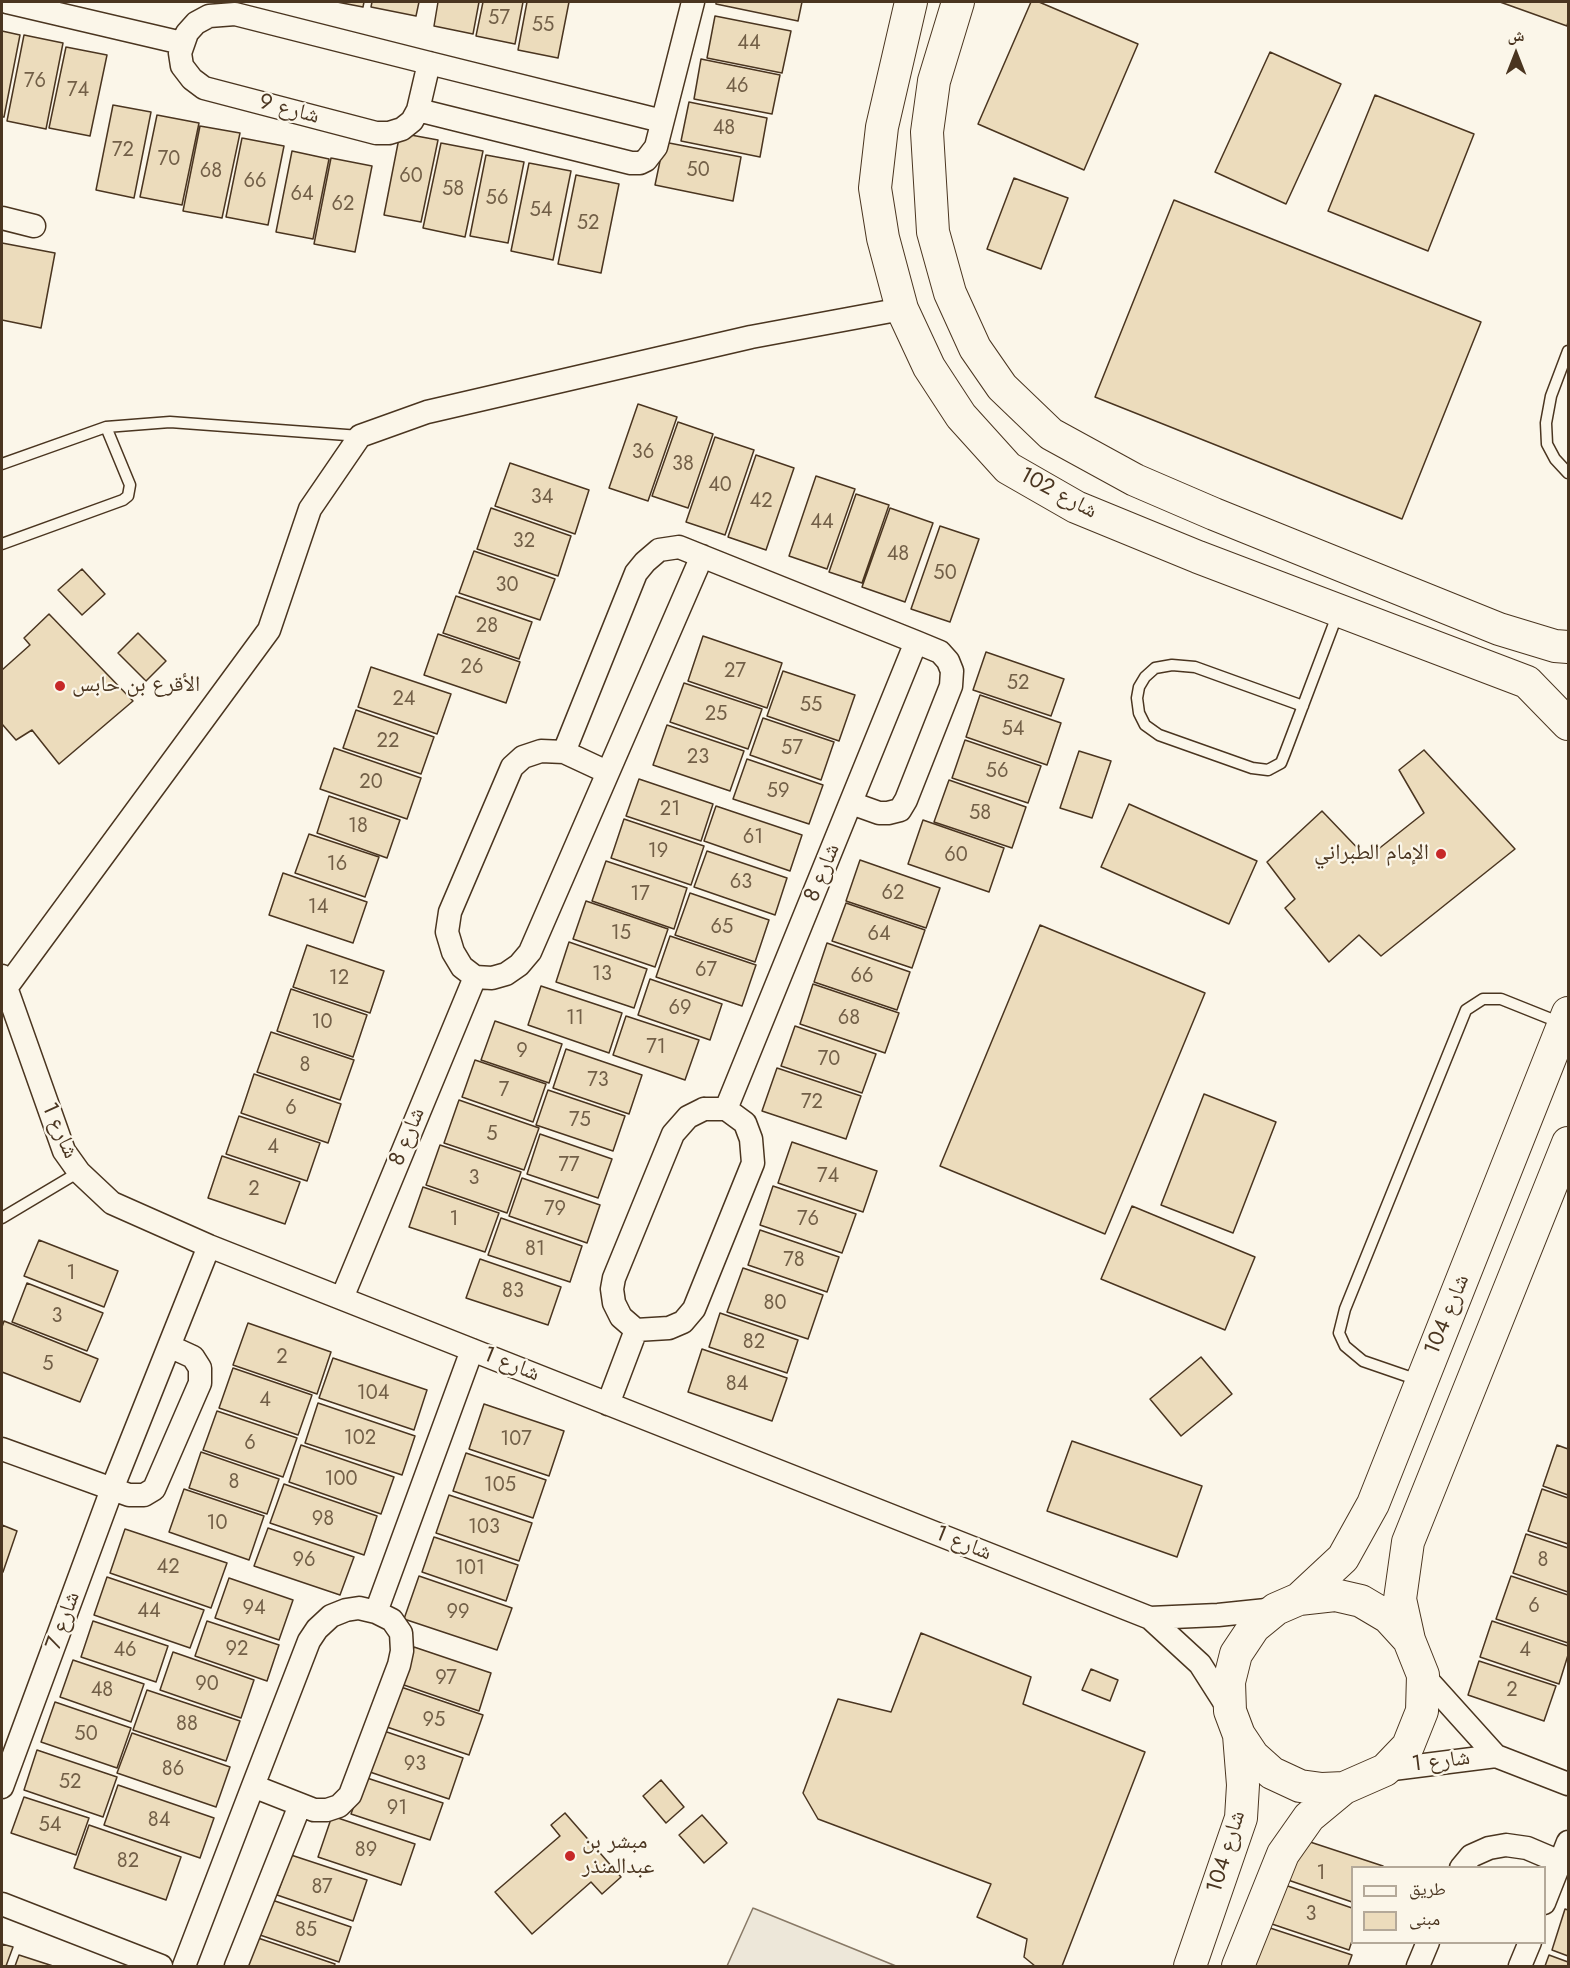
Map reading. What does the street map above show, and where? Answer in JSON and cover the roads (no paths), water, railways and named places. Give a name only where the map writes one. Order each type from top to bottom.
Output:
[{"type":"street","points":[[6,2],[182,43],[196,23],[209,15],[235,14],[662,121]]},
{"type":"street","points":[[417,110],[631,163],[640,163],[651,155],[656,147],[693,2]]},
{"type":"street","points":[[911,2],[915,12],[922,19],[933,22],[943,20],[952,14],[957,3]]},
{"type":"street","name":"شارع 102","points":[[911,2],[882,127],[876,188],[883,238],[902,309],[929,367],[961,416],[1008,468],[1076,507],[1198,557],[1527,682],[1569,724]]},
{"type":"street","points":[[957,3],[934,81],[927,132],[933,232],[950,293],[975,348],[1002,387],[1051,434],[1135,480],[1499,629],[1555,646],[1569,647]]},
{"type":"street","name":"شارع 9","points":[[182,43],[180,53],[182,66],[192,79],[204,88],[376,133],[389,133],[402,129],[412,121],[429,63]]},
{"type":"street","points":[[2,218],[34,226]]},
{"type":"street","points":[[4,982],[269,630],[310,508],[360,436],[427,412],[751,337],[902,309]]},
{"type":"street","points":[[1198,557],[1194,541],[1197,531],[1201,524],[1214,514]]},
{"type":"street","points":[[564,752],[636,573],[659,550],[679,548],[940,652],[948,661],[951,686],[900,810],[888,813],[851,803]]},
{"type":"street","points":[[607,772],[564,752],[541,751],[523,757],[512,767],[450,912],[447,932],[453,952],[462,967],[475,977],[492,978],[506,974],[519,965],[530,952],[702,556]]},
{"type":"street","name":"شارع 8","points":[[726,1109],[916,642]]},
{"type":"street","name":"شارع 8","points":[[342,1298],[475,977]]},
{"type":"street","name":"شارع 1","points":[[4,982],[8,1018],[64,1151],[79,1172],[112,1203],[209,1246],[1150,1618],[1200,1664],[1234,1723]]},
{"type":"street","name":"شارع 104","points":[[1287,1604],[1343,1558],[1373,1504],[1566,1018]]},
{"type":"street","points":[[704,1109],[726,1109],[745,1123],[751,1138],[753,1163],[694,1309],[683,1322],[669,1328],[636,1330],[621,1317],[614,1303],[612,1289],[614,1278],[673,1134],[688,1117],[704,1109]]},
{"type":"street","points":[[1239,1966],[1283,1854],[1309,1817],[1344,1788],[1385,1770],[1408,1746],[1422,1711],[1423,1675],[1409,1640],[1400,1599],[1408,1542],[1569,1143]]},
{"type":"street","name":"شارع 7","points":[[2,1787],[8,1751],[209,1246]]},
{"type":"street","points":[[608,1404],[636,1330]]},
{"type":"street","points":[[2,1449],[129,1495],[144,1495],[154,1489],[200,1383],[200,1368],[193,1357],[169,1346]]},
{"type":"street","points":[[376,1612],[472,1350]]},
{"type":"street","points":[[1344,1788],[1322,1789],[1300,1786],[1272,1773],[1253,1756],[1234,1723],[1229,1682],[1236,1654],[1254,1627],[1287,1604],[1335,1595],[1361,1601],[1388,1617],[1409,1640]]},
{"type":"street","name":"شارع 1","points":[[1150,1618],[1218,1615],[1287,1604]]},
{"type":"street","points":[[184,1966],[253,1786],[309,1641],[317,1629],[331,1616],[346,1610],[358,1608],[376,1612],[392,1620],[401,1633],[402,1651],[399,1665],[350,1795],[339,1806],[327,1810],[315,1810],[253,1786]]},
{"type":"street","name":"شارع 1","points":[[1423,1675],[1496,1756],[1569,1784]]},
{"type":"street","name":"شارع 104","points":[[1190,1966],[1241,1818],[1243,1785],[1234,1723]]},
{"type":"street","name":"شارع 1","points":[[1385,1770],[1496,1756]]},
{"type":"street","points":[[236,1966],[300,1805]]},
{"type":"street","points":[[1463,1866],[1471,1856],[1489,1848],[1506,1845],[1564,1852],[1546,1901]]},
{"type":"street","points":[[2,1904],[161,1966]]},
{"type":"street","points":[[1418,1966],[1427,1944]]},
{"type":"street","points":[[1520,1966],[1529,1944]]},
{"type":"lane","points":[[1569,351],[1551,396],[1546,423],[1547,444],[1555,459],[1569,473]]},
{"type":"lane","points":[[2,464],[106,428],[170,422],[360,436]]},
{"type":"lane","points":[[2,544],[123,500],[128,496],[130,485],[106,428]]},
{"type":"lane","points":[[1303,706],[1195,667],[1173,665],[1155,668],[1145,677],[1139,687],[1137,698],[1139,713],[1145,725],[1159,735],[1252,768],[1268,770],[1281,763],[1303,706],[1339,610]]},
{"type":"lane","points":[[1422,1381],[1363,1361],[1345,1346],[1340,1333],[1345,1309],[1466,1010],[1483,999],[1501,999],[1566,1018]]},
{"type":"lane","points":[[2,1218],[79,1172]]},
{"type":"place","name":"الأقرع بن حابس","points":[[60,686]]},
{"type":"place","name":"الإمام الطبراني","points":[[1441,854]]},
{"type":"place","name":"مبشر بن عبدالمنذر","points":[[570,1856]]}]
